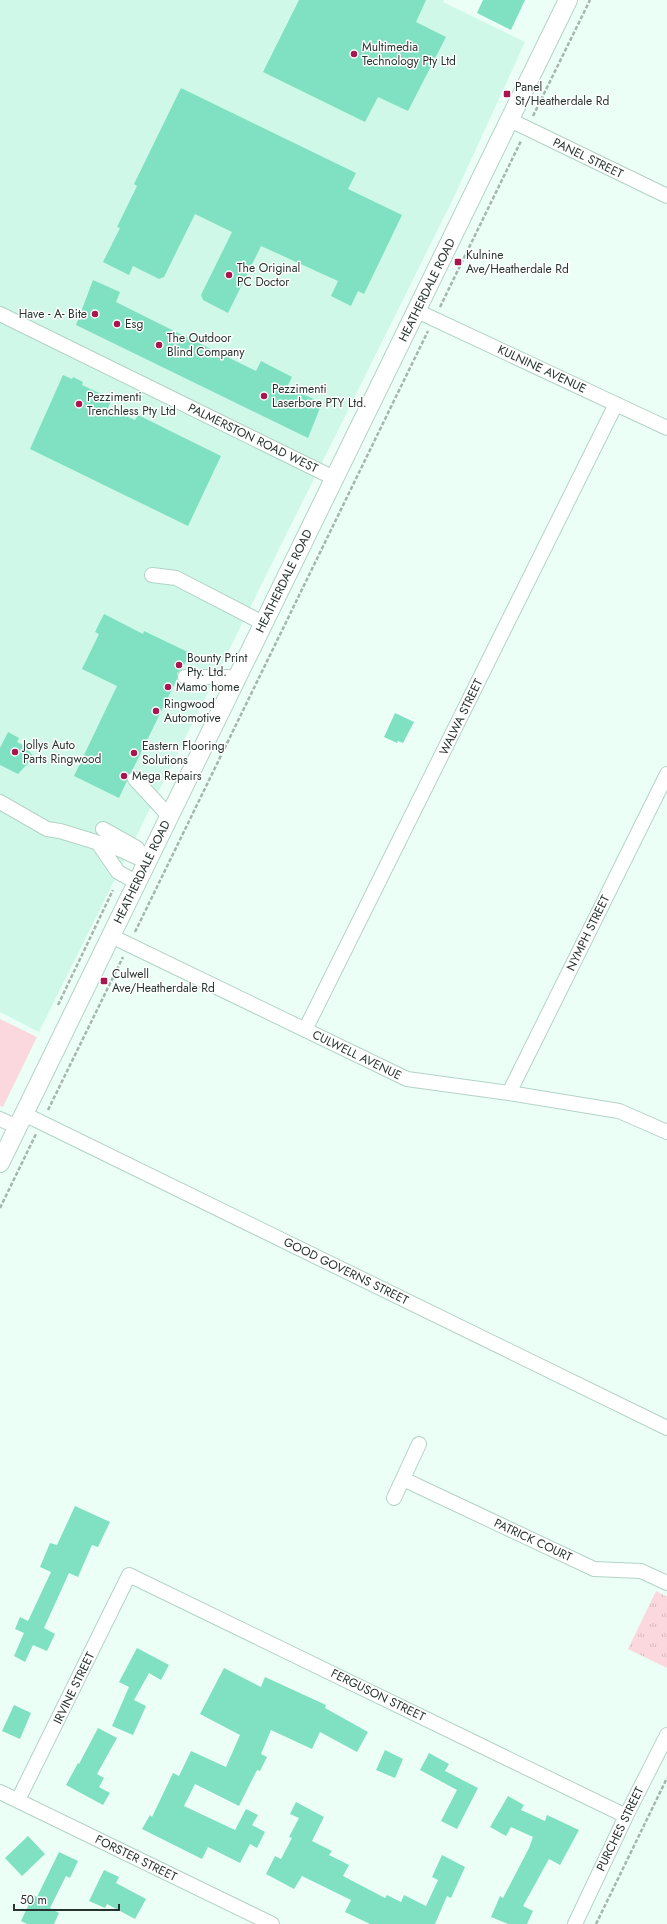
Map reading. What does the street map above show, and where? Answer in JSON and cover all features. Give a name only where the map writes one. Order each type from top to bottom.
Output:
[{"type":"main road","name":"HEATHERDALE ROAD","points":[[0,1163],[568,0]]},
{"type":"street","name":"PANEL STREET","points":[[510,120],[667,196]]},
{"type":"street","name":"KULNINE AVENUE","points":[[417,311],[667,428]]},
{"type":"street","name":"PALMERSTON ROAD WEST","points":[[0,314],[334,478]]},
{"type":"street","name":"WALWA STREET","points":[[305,1030],[616,404]]},
{"type":"street","points":[[152,575],[176,578],[263,623]]},
{"type":"street","points":[[185,677],[237,677]]},
{"type":"street","name":"NYMPH STREET","points":[[509,1093],[667,774]]},
{"type":"street","points":[[135,779],[169,816]]},
{"type":"street","points":[[0,802],[47,829],[60,831],[148,858]]},
{"type":"street","points":[[103,829],[148,858]]},
{"type":"street","points":[[98,843],[118,872],[136,882]]},
{"type":"street","name":"CULWELL AVENUE","points":[[111,936],[407,1080],[509,1093],[619,1111],[667,1132]]},
{"type":"street","name":"GOOD GOVERNS STREET","points":[[0,1119],[42,1122],[667,1428]]},
{"type":"street","points":[[394,1498],[419,1444]]},
{"type":"street","name":"PATRICK COURT","points":[[403,1479],[594,1569],[641,1570],[667,1583]]},
{"type":"street","name":"IRVINE STREET","points":[[18,1800],[129,1575]]},
{"type":"street","name":"FERGUSON STREET","points":[[129,1575],[626,1816]]},
{"type":"street","name":"PURCHES STREET","points":[[575,1924],[667,1734]]},
{"type":"street","name":"FORSTER STREET","points":[[0,1792],[272,1924]]},
{"type":"path","points":[[0,1208],[590,0]]},
{"type":"path","points":[[596,1924],[667,1778]]},
{"type":"shaded area","points":[[0,0],[444,0],[443,2],[525,42],[453,199],[39,1032],[0,1012]]},
{"type":"green space","points":[[0,1019],[37,1037],[3,1107],[0,1106]]},
{"type":"green space","points":[[656,1591],[667,1597],[667,1668],[628,1649]]},
{"type":"building","name":"Multimedia Technology Pty Ltd","points":[[299,0],[426,0],[416,22],[446,37],[408,111],[378,97],[365,122],[263,72]]},
{"type":"building","points":[[483,0],[525,0],[511,30],[477,13]]},
{"type":"building","points":[[181,88],[356,173],[348,189],[402,215],[364,294],[358,291],[351,306],[331,296],[338,281],[261,246],[228,313],[203,300],[201,295],[232,232],[195,214],[164,277],[159,279],[133,266],[129,275],[103,262],[120,228],[117,227],[137,186],[134,184]]},
{"type":"building","points":[[93,280],[120,292],[116,302],[256,371],[261,361],[292,377],[287,387],[318,401],[320,408],[308,438],[76,325]]},
{"type":"building","points":[[63,375],[72,379],[73,377],[83,382],[82,385],[112,399],[108,408],[135,420],[138,415],[221,456],[188,526],[30,449]]},
{"type":"building","points":[[104,614],[143,634],[144,631],[190,653],[182,669],[177,673],[177,679],[132,771],[127,776],[127,781],[119,798],[74,776],[117,686],[82,669],[99,634],[95,632]]},
{"type":"building","points":[[395,713],[414,722],[403,743],[398,741],[397,743],[384,737]]},
{"type":"building","name":"Jollys Auto Parts Ringwood","points":[[8,732],[19,738],[17,742],[25,746],[34,757],[18,774],[0,765],[0,748]]},
{"type":"building","points":[[75,1506],[110,1522],[98,1547],[92,1545],[78,1577],[69,1573],[44,1628],[55,1634],[47,1651],[33,1645],[25,1662],[14,1656],[24,1633],[15,1629],[20,1617],[28,1621],[51,1572],[40,1567],[50,1543],[57,1545]]},
{"type":"building","points":[[137,1648],[169,1665],[161,1680],[149,1673],[134,1700],[146,1706],[133,1735],[112,1726],[129,1687],[119,1682]]},
{"type":"building","points":[[224,1668],[261,1687],[265,1677],[326,1705],[325,1708],[368,1732],[357,1752],[320,1732],[312,1749],[271,1730],[261,1754],[267,1757],[260,1771],[257,1770],[239,1806],[195,1784],[184,1806],[235,1830],[246,1809],[258,1815],[252,1825],[265,1832],[257,1848],[250,1844],[240,1863],[208,1847],[202,1859],[142,1829],[150,1815],[152,1817],[173,1773],[179,1776],[191,1751],[226,1767],[240,1735],[200,1714]]},
{"type":"building","points":[[14,1705],[31,1713],[20,1739],[2,1731]]},
{"type":"building","points":[[98,1728],[117,1738],[97,1774],[104,1778],[99,1787],[110,1793],[103,1805],[66,1785]]},
{"type":"building","points":[[385,1750],[403,1759],[395,1778],[376,1770]]},
{"type":"building","points":[[429,1753],[449,1764],[445,1771],[478,1788],[457,1829],[441,1821],[457,1790],[420,1770]]},
{"type":"building","points":[[508,1796],[524,1805],[521,1810],[545,1821],[547,1815],[579,1830],[560,1865],[549,1859],[523,1906],[533,1911],[527,1924],[508,1924],[491,1917],[500,1896],[503,1898],[529,1848],[533,1837],[511,1827],[506,1836],[490,1827]]},
{"type":"building","points":[[296,1802],[324,1817],[312,1841],[332,1851],[329,1855],[349,1865],[343,1876],[385,1898],[387,1895],[401,1902],[404,1895],[426,1906],[438,1880],[432,1877],[442,1855],[465,1867],[451,1898],[447,1896],[435,1924],[370,1924],[345,1912],[351,1900],[302,1876],[294,1889],[266,1874],[275,1856],[281,1859],[292,1838],[289,1837],[299,1818],[290,1814]]},
{"type":"building","points":[[28,1836],[45,1854],[22,1876],[5,1858]]},
{"type":"building","points":[[59,1852],[78,1861],[70,1878],[66,1876],[50,1908],[59,1913],[54,1924],[27,1924],[21,1921],[33,1895],[37,1897]]},
{"type":"building","points":[[104,1870],[119,1877],[116,1883],[146,1899],[135,1919],[107,1904],[105,1908],[89,1901]]},
{"type":"place","name":"Multimedia Technology Pty Ltd","points":[[354,54]]},
{"type":"place","name":"Panel St/Heatherdale Rd","points":[[507,94]]},
{"type":"place","name":"Kulnine Ave/Heatherdale Rd","points":[[458,262]]},
{"type":"place","name":"The Original PC Doctor","points":[[229,275]]},
{"type":"place","name":"Have - A- Bite","points":[[95,314]]},
{"type":"place","name":"Esg","points":[[117,324]]},
{"type":"place","name":"The Outdoor Blind Company","points":[[159,345]]},
{"type":"place","name":"Pezzimenti Laserbore PTY Ltd.","points":[[264,396]]},
{"type":"place","name":"Pezzimenti Trenchless Pty Ltd","points":[[79,404]]},
{"type":"place","name":"Bounty Print Pty. Ltd.","points":[[179,665]]},
{"type":"place","name":"Mamo home","points":[[168,687]]},
{"type":"place","name":"Ringwood Automotive","points":[[156,711]]},
{"type":"place","name":"Jollys Auto Parts Ringwood","points":[[15,752]]},
{"type":"place","name":"Eastern Flooring Solutions","points":[[134,753]]},
{"type":"place","name":"Mega Repairs","points":[[124,776]]},
{"type":"place","name":"Culwell Ave/Heatherdale Rd","points":[[104,981]]}]
